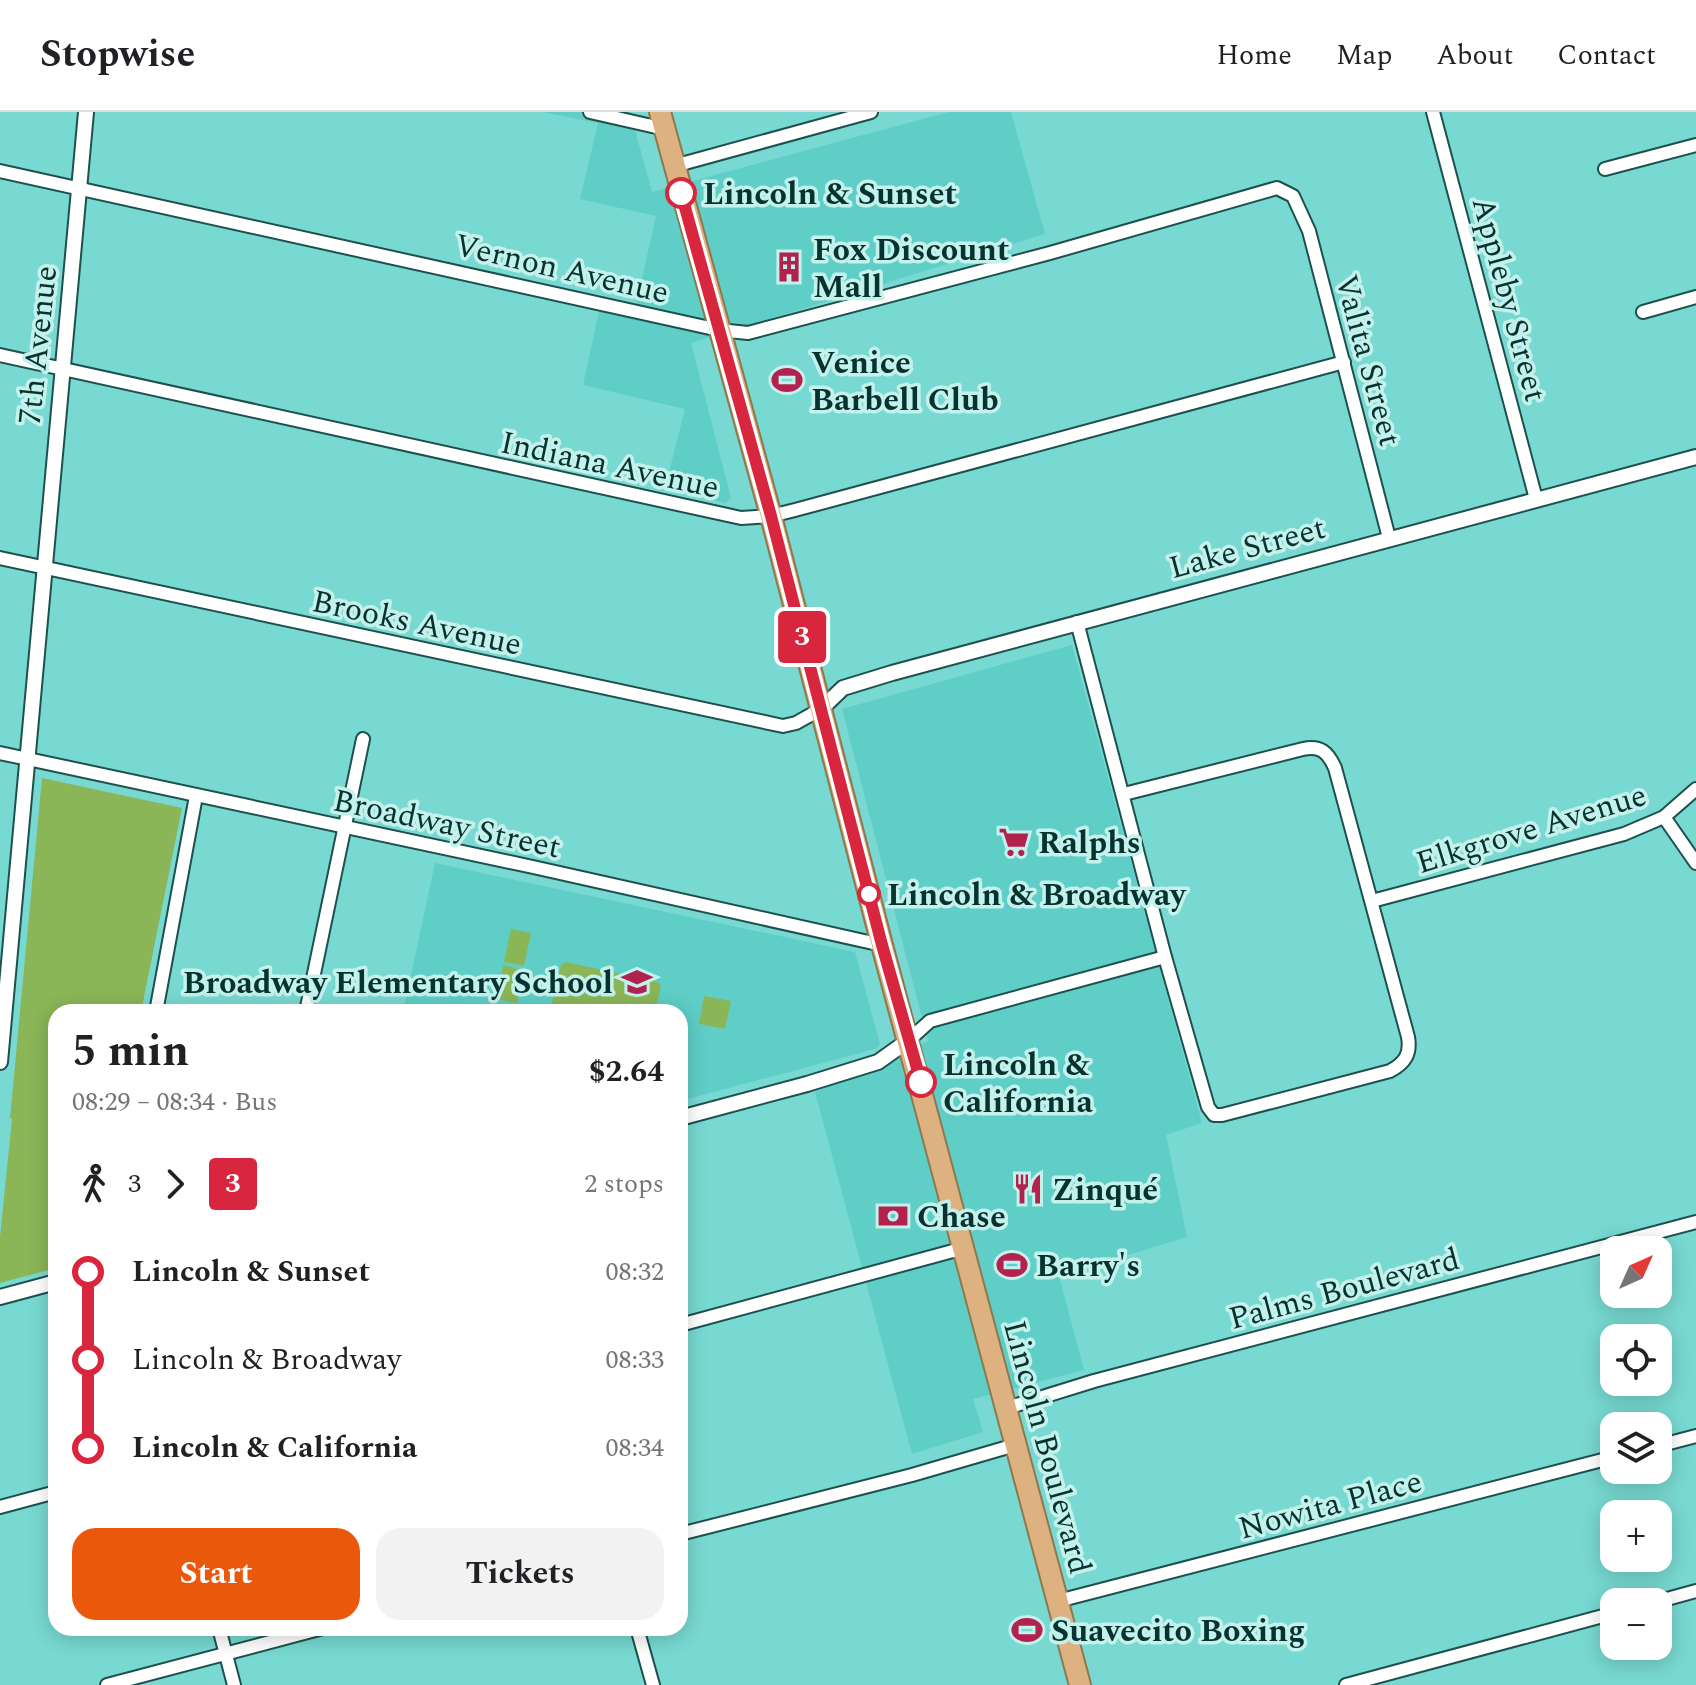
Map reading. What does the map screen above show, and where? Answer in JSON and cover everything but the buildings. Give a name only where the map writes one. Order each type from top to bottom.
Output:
[{"type":"highway","name":"Lincoln Boulevard","points":[[662,120],[771,516],[1080,1685]]},
{"type":"street","name":"7th Avenue","points":[[0,1062],[5,952],[86,112]]},
{"type":"street","points":[[590,112],[662,120]]},
{"type":"street","points":[[674,166],[871,112]]},
{"type":"street","name":"Appleby Street","points":[[1433,112],[1536,499]]},
{"type":"street","points":[[1605,169],[1696,145]]},
{"type":"street","name":"Vernon Avenue","points":[[0,171],[719,330],[748,333],[1050,253],[1277,188],[1293,196]]},
{"type":"street","name":"Valita Street","points":[[1293,196],[1309,231],[1389,538]]},
{"type":"street","points":[[1643,312],[1696,297]]},
{"type":"street","name":"Indiana Avenue","points":[[0,355],[741,518],[771,516],[1344,362]]},
{"type":"street","name":"Lake Street","points":[[821,709],[843,688],[1077,622],[1696,457]]},
{"type":"street","name":"Brooks Avenue","points":[[0,558],[783,726],[796,723],[821,709]]},
{"type":"street","points":[[1077,622],[1208,1107],[1214,1115],[1222,1115],[1390,1071],[1401,1065],[1408,1057],[1408,1037],[1335,768],[1323,750],[1314,746],[1124,794]]},
{"type":"street","points":[[308,1004],[363,739]]},
{"type":"street","name":"Broadway Street","points":[[0,753],[882,945]]},
{"type":"street","name":"Elkgrove Avenue","points":[[1372,901],[1624,834],[1664,817],[1696,789]]},
{"type":"street","points":[[157,1004],[196,796]]},
{"type":"street","points":[[1664,817],[1696,863]]},
{"type":"street","points":[[688,1116],[878,1062],[930,1021],[1165,957]]},
{"type":"street","name":"Palms Boulevard","points":[[1007,1408],[1094,1381],[1696,1222]]},
{"type":"street","points":[[688,1323],[964,1248]]},
{"type":"street","points":[[0,1297],[48,1284]]},
{"type":"street","points":[[1672,1442],[1696,1436]]},
{"type":"street","points":[[688,1532],[1015,1445]]},
{"type":"street","name":"Nowita Place","points":[[1058,1601],[1600,1461]]},
{"type":"street","points":[[0,1507],[48,1494]]},
{"type":"street","points":[[1672,1598],[1696,1591]]},
{"type":"street","points":[[1346,1685],[1600,1617]]},
{"type":"street","points":[[221,1636],[234,1685]]},
{"type":"street","points":[[107,1685],[292,1636]]},
{"type":"street","points":[[639,1636],[653,1685]]},
{"type":"shaded area","points":[[543,112],[630,112],[652,192],[949,112],[1011,112],[1045,234],[691,343],[731,498],[725,503],[665,488],[685,409],[583,385],[599,311],[633,318],[656,216],[580,199],[598,123]]},
{"type":"shaded area","points":[[1072,645],[1202,1123],[1166,1135],[1187,1237],[1059,1276],[1084,1370],[973,1399],[983,1432],[912,1454],[815,1092],[928,1041],[842,709]]},
{"type":"shaded area","name":"Broadway Elementary School","points":[[435,863],[855,952],[880,1044],[875,1049],[688,1099],[688,1004],[405,1004]]},
{"type":"green space","points":[[42,778],[182,808],[143,1004],[48,1004],[48,1270],[0,1283],[0,1237]]},
{"type":"green space","points":[[511,929],[531,933],[524,966],[504,962]]},
{"type":"green space","points":[[566,962],[658,982],[661,986],[657,1004],[552,1004],[561,965]]},
{"type":"green space","points":[[503,965],[523,970],[517,1003],[496,999]]},
{"type":"green space","points":[[704,996],[731,1001],[725,1029],[699,1024]]},
{"type":"bus line","name":"3","points":[[681,193],[771,516],[882,945],[921,1082]]},
{"type":"place","name":"Lincoln & Sunset","points":[[681,193]]},
{"type":"place","name":"Fox Discount Mall","points":[[789,267]]},
{"type":"place","name":"Venice Barbell Club","points":[[787,380]]},
{"type":"place","name":"Ralphs","points":[[1014,842]]},
{"type":"place","name":"Lincoln & Broadway","points":[[869,894]]},
{"type":"place","name":"Broadway Elementary School","points":[[637,982]]},
{"type":"place","name":"Lincoln & California","points":[[921,1082]]},
{"type":"place","name":"Zinqué","points":[[1028,1189]]},
{"type":"place","name":"Chase","points":[[893,1216]]},
{"type":"place","name":"Barry's","points":[[1012,1265]]},
{"type":"place","name":"Suavecito Boxing","points":[[1027,1630]]}]
